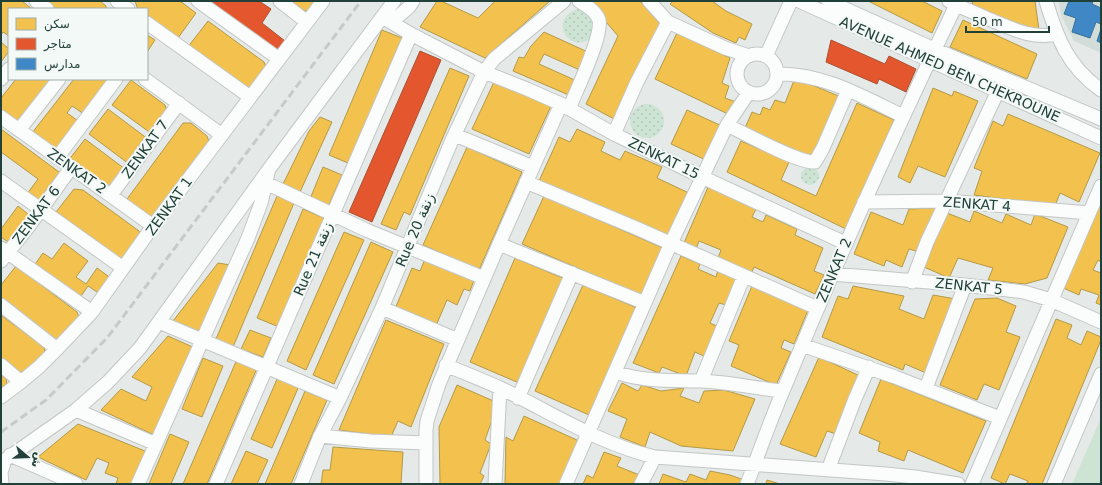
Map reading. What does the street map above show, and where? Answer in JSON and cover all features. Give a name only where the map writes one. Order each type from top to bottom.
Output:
[{"type":"street","points":[[36,1],[45,8]]},
{"type":"street","points":[[198,1],[279,59]]},
{"type":"street","points":[[280,1],[307,22]]},
{"type":"street","name":"ZENKAT 1","points":[[1,397],[21,382],[57,349],[92,312],[153,226],[322,1]]},
{"type":"street","points":[[2,484],[2,465],[4,460],[76,410],[108,382],[140,348],[269,169],[387,19],[394,1]]},
{"type":"street","points":[[387,19],[409,7],[413,1]]},
{"type":"street","name":"Rue 20 زنقة","points":[[301,484],[320,436],[340,398],[382,308],[455,135],[484,72],[494,60],[564,1]]},
{"type":"street","points":[[426,484],[427,421],[430,408],[446,365],[526,182],[565,107],[594,47],[599,33],[599,18],[579,1]]},
{"type":"street","points":[[649,1],[668,22],[725,48],[750,56],[766,56],[772,60],[776,66],[777,74],[775,84],[768,91],[759,94],[749,92],[741,85],[738,74],[741,63],[750,56]]},
{"type":"street","points":[[766,56],[791,1]]},
{"type":"street","name":"AVENUE AHMED BEN CHEKROUNE","points":[[799,1],[931,55],[1101,120]]},
{"type":"street","points":[[1046,1],[1057,34],[1069,59],[1088,81],[1101,90]]},
{"type":"street","name":"AVENUE AHMED BEN CHEKROUNE","points":[[833,2],[998,91],[1101,138]]},
{"type":"street","points":[[953,2],[1014,30],[1036,36],[1057,34]]},
{"type":"street","name":"ZENKAT 2","points":[[747,484],[782,391],[845,242],[931,55],[953,2]]},
{"type":"street","name":"ZENKAT 15","points":[[387,19],[411,34],[484,72],[528,89],[565,107],[614,134],[702,177],[845,242]]},
{"type":"street","points":[[614,134],[637,82],[668,22]]},
{"type":"street","points":[[148,24],[250,97]]},
{"type":"street","name":"Rue 21 زنقة","points":[[216,484],[411,34]]},
{"type":"street","points":[[1,79],[8,70]]},
{"type":"street","points":[[777,74],[803,75],[816,78],[848,90],[903,116]]},
{"type":"street","points":[[19,130],[57,80]]},
{"type":"street","points":[[57,158],[115,80]]},
{"type":"street","points":[[146,80],[222,135]]},
{"type":"street","points":[[727,125],[788,155],[815,162],[823,148],[848,90]]},
{"type":"street","points":[[912,282],[927,242],[998,91]]},
{"type":"street","points":[[566,484],[671,243],[727,125],[749,92]]},
{"type":"street","name":"ZENKAT 7","points":[[111,195],[179,103]]},
{"type":"street","name":"ZENKAT 2","points":[[1,117],[153,226]]},
{"type":"street","points":[[455,135],[533,167]]},
{"type":"street","name":"ZENKAT 6","points":[[3,254],[40,210],[71,168]]},
{"type":"street","points":[[138,484],[248,238],[261,203],[269,169]]},
{"type":"street","points":[[1,181],[123,268]]},
{"type":"street","points":[[526,182],[671,243],[817,308]]},
{"type":"street","points":[[266,183],[332,214],[484,278]]},
{"type":"street","points":[[972,484],[1101,186]]},
{"type":"street","name":"ZENKAT 4","points":[[864,202],[947,201],[1089,213]]},
{"type":"street","points":[[499,244],[645,303]]},
{"type":"street","points":[[3,254],[92,312]]},
{"type":"street","points":[[518,398],[572,273]]},
{"type":"street","name":"ZENKAT 5","points":[[832,274],[912,282],[965,285],[1024,292],[1052,300],[1101,322]]},
{"type":"street","points":[[701,381],[744,276]]},
{"type":"street","points":[[926,388],[965,285]]},
{"type":"street","points":[[1,304],[57,349]]},
{"type":"street","points":[[382,308],[458,340]]},
{"type":"street","points":[[159,322],[340,398]]},
{"type":"street","points":[[802,345],[926,388],[1000,418]]},
{"type":"street","points":[[1,365],[21,382]]},
{"type":"street","points":[[446,365],[500,388],[619,446],[655,457],[828,470],[884,479],[915,477],[958,484]]},
{"type":"street","points":[[828,470],[869,367]]},
{"type":"street","points":[[615,372],[633,378],[701,381],[782,391]]},
{"type":"street","points":[[1054,484],[1101,374]]},
{"type":"street","points":[[495,484],[500,388]]},
{"type":"street","points":[[76,410],[156,444]]},
{"type":"street","points":[[320,436],[371,441],[426,443]]},
{"type":"street","points":[[10,455],[76,484]]},
{"type":"street","points":[[641,484],[655,457]]},
{"type":"shaded area","points":[[1059,1],[1101,1],[1101,53],[1074,41],[1061,15]]},
{"type":"green space","points":[[578,9],[584,9],[595,20],[590,39],[581,42],[574,42],[564,33],[563,26],[564,19],[569,13]]},
{"type":"green space","points":[[644,104],[650,104],[654,105],[661,111],[664,121],[663,128],[657,135],[650,138],[644,138],[640,137],[633,131],[630,124],[630,118],[631,114],[637,107]]},
{"type":"green space","points":[[810,167],[816,170],[819,176],[816,182],[810,185],[804,182],[801,176],[804,170]]},
{"type":"green space","points":[[1101,418],[1101,484],[1072,484]]},
{"type":"building: سكن","points":[[1,1],[22,1],[31,8],[8,8],[8,35],[3,32],[1,35]]},
{"type":"building: سكن","points":[[45,1],[100,1],[106,6],[106,8],[55,8]]},
{"type":"building: سكن","points":[[135,1],[180,1],[196,13],[178,38],[148,16],[148,8],[137,7]]},
{"type":"building: سكن","points":[[290,1],[317,1],[311,10],[304,11]]},
{"type":"building: سكن","points":[[437,1],[441,1],[478,18],[495,1],[550,1],[485,58],[420,27]]},
{"type":"building: سكن","points":[[588,1],[640,1],[662,26],[616,120],[586,104],[618,36]]},
{"type":"building: سكن","points":[[673,1],[712,1],[726,11],[752,24],[745,40],[739,37],[736,43],[713,33],[670,4]]},
{"type":"building: سكن","points":[[868,1],[922,1],[942,11],[932,33]]},
{"type":"building: سكن","points":[[972,1],[1035,1],[1039,30],[1033,31],[973,7]]},
{"type":"building: سكن","points":[[963,20],[1037,54],[1027,79],[950,47]]},
{"type":"building: سكن","points":[[208,21],[264,62],[266,67],[250,90],[187,48]]},
{"type":"building: سكن","points":[[382,30],[402,38],[348,163],[329,155]]},
{"type":"building: سكن","points":[[544,32],[590,53],[582,71],[544,54],[539,64],[577,81],[571,96],[513,71],[519,57],[524,58],[531,46]]},
{"type":"building: سكن","points":[[677,33],[730,58],[722,83],[729,86],[725,98],[736,102],[730,115],[655,79]]},
{"type":"building: سكن","points":[[148,36],[155,40],[148,50]]},
{"type":"building: سكن","points":[[1,42],[8,48],[8,52],[1,62]]},
{"type":"building: سكن","points":[[450,68],[469,76],[410,215],[404,212],[396,230],[381,224]]},
{"type":"building: سكن","points":[[795,78],[841,97],[814,159],[745,128],[752,112],[760,115],[763,107],[770,110],[775,100],[785,103]]},
{"type":"building: سكن","points":[[15,80],[54,80],[20,124],[1,111],[1,98]]},
{"type":"building: سكن","points":[[73,80],[113,80],[87,116],[72,106],[67,113],[81,123],[59,152],[32,133]]},
{"type":"building: سكن","points":[[131,80],[165,105],[167,113],[152,134],[112,105]]},
{"type":"building: سكن","points":[[494,82],[551,106],[529,154],[472,129]]},
{"type":"building: سكن","points":[[933,88],[952,96],[954,91],[978,101],[945,177],[918,166],[910,183],[898,177]]},
{"type":"building: سكن","points":[[857,103],[894,120],[846,229],[727,172],[741,141],[789,162],[781,180],[816,196]]},
{"type":"building: سكن","points":[[108,109],[148,139],[129,164],[89,134]]},
{"type":"building: سكن","points":[[687,110],[724,127],[708,161],[671,144]]},
{"type":"building: سكن","points":[[1008,114],[1100,153],[1079,202],[1060,193],[1055,206],[974,195],[982,171],[974,168],[993,121],[1003,126]]},
{"type":"building: سكن","points":[[320,117],[332,122],[300,192],[283,184],[309,131]]},
{"type":"building: سكن","points":[[183,123],[191,123],[207,136],[210,144],[154,219],[128,205],[127,199]]},
{"type":"building: سكن","points":[[1,129],[59,172],[61,179],[44,200],[37,202],[27,194],[38,179],[1,152]]},
{"type":"building: سكن","points":[[577,129],[605,142],[601,151],[620,160],[625,151],[662,167],[657,178],[691,194],[670,238],[539,181],[559,137],[570,142]]},
{"type":"building: سكن","points":[[85,139],[125,169],[111,188],[68,161]]},
{"type":"building: سكن","points":[[467,147],[522,172],[479,270],[423,245]]},
{"type":"building: سكن","points":[[323,167],[342,175],[328,207],[310,199]]},
{"type":"building: سكن","points":[[708,187],[756,209],[752,217],[763,222],[766,215],[797,229],[795,235],[823,248],[814,271],[824,275],[815,294],[754,267],[752,272],[718,258],[721,250],[699,241],[696,249],[684,243]]},
{"type":"building: سكن","points":[[74,189],[83,190],[139,231],[140,238],[126,260],[118,261],[59,220],[56,212]]},
{"type":"building: سكن","points":[[1101,194],[1101,262],[1098,260],[1093,270],[1101,273],[1101,305],[1096,303],[1099,295],[1081,289],[1079,295],[1061,287]]},
{"type":"building: سكن","points":[[277,196],[294,203],[233,347],[216,339]]},
{"type":"building: سكن","points":[[544,196],[663,248],[642,296],[522,244]]},
{"type":"building: سكن","points":[[18,206],[28,214],[30,221],[8,242],[1,237],[1,229]]},
{"type":"building: سكن","points":[[937,208],[919,252],[909,249],[902,267],[886,260],[884,266],[854,254],[871,212],[903,225],[909,209]]},
{"type":"building: سكن","points":[[303,209],[324,218],[279,327],[257,318]]},
{"type":"building: سكن","points":[[974,211],[1002,223],[1006,214],[1031,225],[1035,214],[1068,227],[1047,278],[1025,284],[988,280],[993,268],[958,258],[949,278],[924,267],[947,213],[970,222]]},
{"type":"building: سكن","points":[[344,232],[364,240],[306,370],[287,361]]},
{"type":"building: سكن","points":[[371,242],[393,252],[334,384],[313,375]]},
{"type":"building: سكن","points":[[64,243],[88,261],[76,277],[86,284],[97,268],[108,276],[108,281],[100,294],[88,286],[79,299],[33,267],[43,253],[52,259]]},
{"type":"building: سكن","points":[[681,256],[700,264],[698,269],[716,277],[718,270],[738,279],[726,305],[719,303],[710,323],[719,327],[706,357],[695,352],[686,376],[662,367],[659,373],[633,363]]},
{"type":"building: سكن","points":[[515,258],[565,279],[519,383],[470,362]]},
{"type":"building: سكن","points":[[425,259],[474,280],[470,291],[464,289],[457,305],[447,300],[435,328],[395,309],[412,268],[420,271]]},
{"type":"building: سكن","points":[[218,263],[231,265],[201,333],[173,321]]},
{"type":"building: سكن","points":[[16,266],[77,312],[80,320],[62,341],[51,341],[1,303],[1,285]]},
{"type":"building: سكن","points":[[583,285],[637,308],[589,415],[535,391]]},
{"type":"building: سكن","points":[[752,286],[808,310],[794,344],[784,340],[781,348],[791,352],[776,385],[731,366],[739,345],[729,341]]},
{"type":"building: سكن","points":[[853,286],[904,296],[899,309],[924,319],[933,295],[956,299],[926,373],[905,364],[903,370],[822,337],[838,296],[848,299]]},
{"type":"building: سكن","points":[[997,298],[1016,306],[1006,332],[1020,337],[999,390],[984,384],[977,400],[940,385],[975,299]]},
{"type":"building: سكن","points":[[1,315],[44,347],[45,354],[26,372],[15,373],[1,363]]},
{"type":"building: سكن","points":[[1056,319],[1072,325],[1067,338],[1081,345],[1087,331],[1101,337],[1101,340],[1042,484],[1026,484],[1028,481],[1010,474],[1005,484],[991,478]]},
{"type":"building: سكن","points":[[386,320],[444,344],[411,427],[398,421],[391,437],[339,430]]},
{"type":"building: سكن","points":[[250,330],[271,338],[263,357],[241,349]]},
{"type":"building: سكن","points":[[168,336],[195,348],[156,436],[101,410],[121,389],[146,401],[152,387],[132,377]]},
{"type":"building: سكن","points":[[238,357],[258,366],[207,484],[183,484]]},
{"type":"building: سكن","points":[[819,357],[860,376],[836,434],[827,431],[816,457],[780,444]]},
{"type":"building: سكن","points":[[203,358],[223,366],[202,417],[182,409]]},
{"type":"building: سكن","points":[[1,375],[6,378],[7,384],[1,388]]},
{"type":"building: سكن","points":[[278,377],[299,386],[272,448],[251,439]]},
{"type":"building: سكن","points":[[881,379],[986,421],[963,473],[908,450],[904,461],[878,451],[880,442],[859,433]]},
{"type":"building: سكن","points":[[622,383],[638,391],[642,385],[661,391],[684,388],[680,396],[699,403],[704,391],[724,390],[755,399],[733,451],[681,446],[650,432],[645,447],[620,437],[627,419],[608,411]]},
{"type":"building: سكن","points":[[457,385],[498,403],[485,440],[491,444],[480,473],[484,476],[480,484],[440,484],[439,427]]},
{"type":"building: سكن","points":[[305,391],[327,400],[291,484],[265,484]]},
{"type":"building: سكن","points":[[524,416],[579,441],[561,484],[505,484],[506,437],[513,441]]},
{"type":"building: سكن","points":[[78,424],[150,453],[136,484],[116,484],[118,478],[105,473],[109,463],[97,458],[86,480],[38,457]]},
{"type":"building: سكن","points":[[170,434],[189,442],[171,484],[149,484]]},
{"type":"building: سكن","points":[[333,447],[403,452],[401,484],[321,484],[323,470],[330,470]]},
{"type":"building: سكن","points":[[246,451],[268,460],[257,484],[231,484]]},
{"type":"building: سكن","points":[[604,452],[621,458],[617,466],[642,476],[639,484],[583,484],[587,475],[593,478]]},
{"type":"building: سكن","points":[[710,471],[730,475],[744,480],[743,484],[659,484],[663,474],[686,482],[690,474],[706,480]]},
{"type":"building: سكن","points":[[767,480],[780,484],[766,484]]},
{"type":"building: متاجر","points":[[202,1],[259,1],[271,9],[262,23],[285,41],[278,51]]},
{"type":"building: متاجر","points":[[831,40],[885,64],[889,56],[916,69],[906,92],[879,79],[877,84],[826,62]]},
{"type":"building: متاجر","points":[[420,51],[441,60],[372,222],[349,212]]},
{"type":"building: مدارس","points":[[1069,1],[1093,1],[1092,4],[1101,8],[1101,24],[1096,22],[1090,38],[1072,32],[1076,18],[1064,14]]},
{"type":"building: مدارس","points":[[1101,29],[1101,43],[1097,41]]},
{"type":"railway","points":[[1,432],[46,400],[107,338],[361,1]]}]
